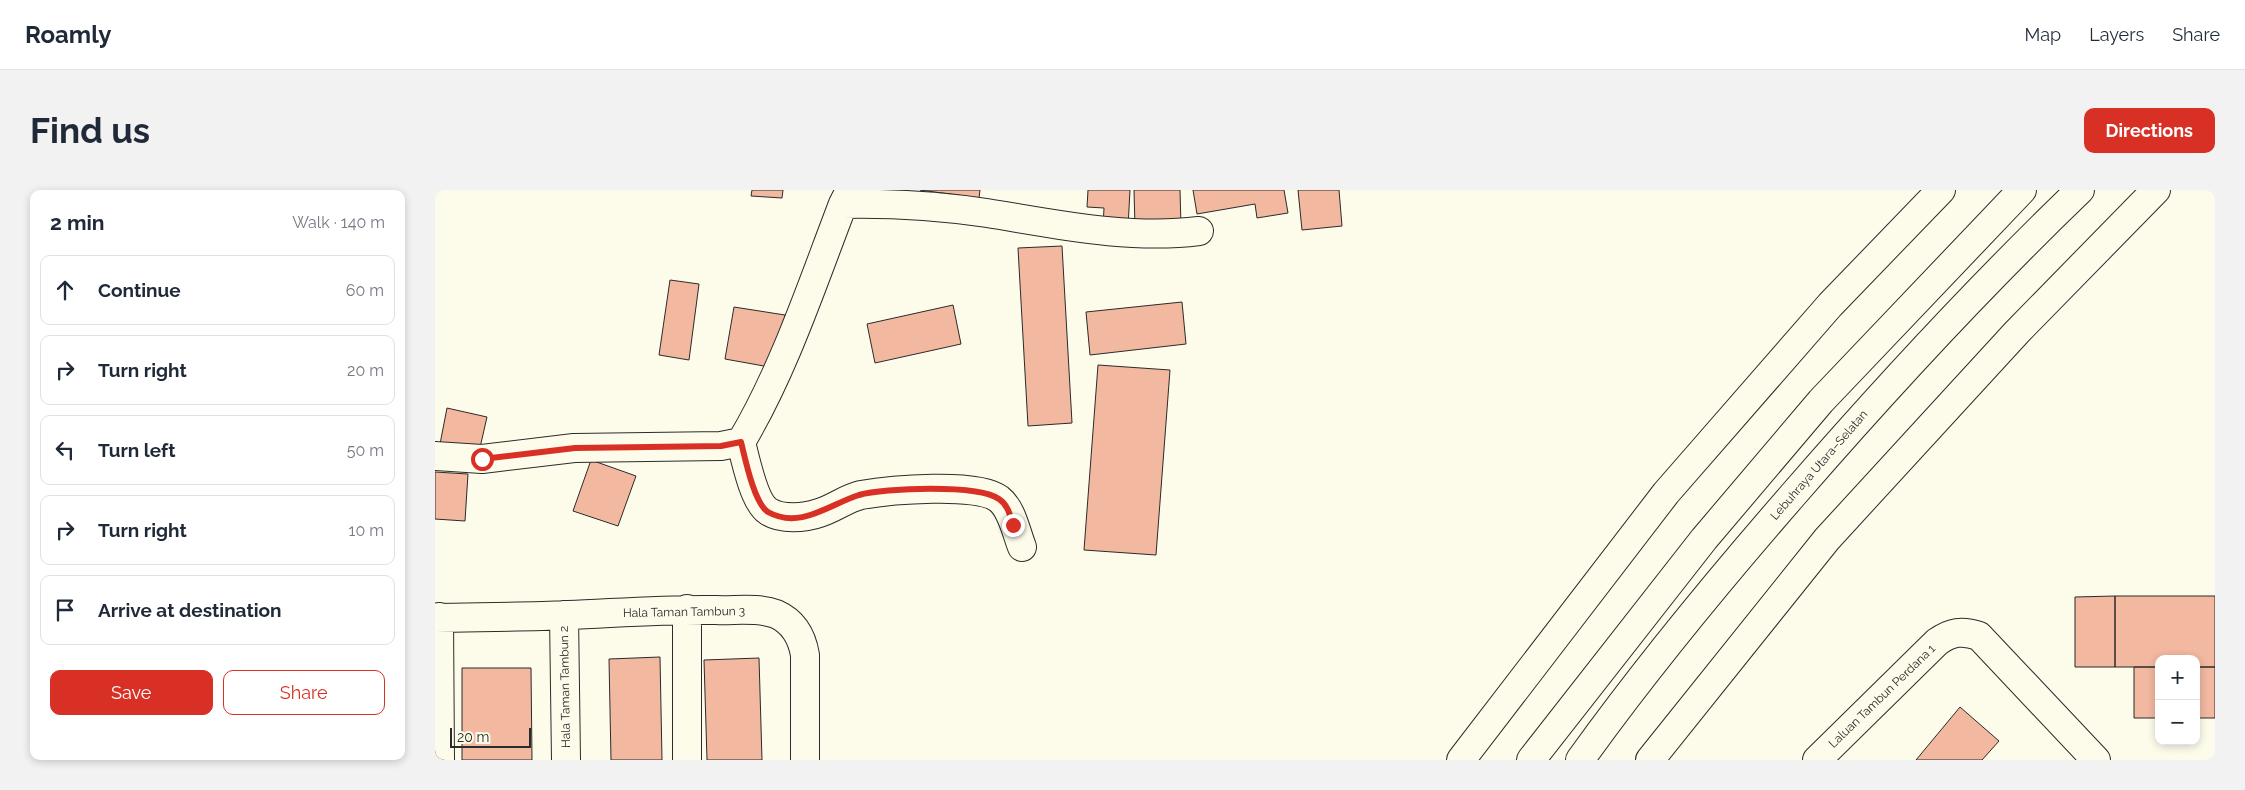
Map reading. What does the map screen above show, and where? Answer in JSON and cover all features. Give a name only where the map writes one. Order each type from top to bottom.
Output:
[{"type":"main road","points":[[1461,760],[1666,493],[1830,304],[1941,190]]},
{"type":"main road","points":[[1531,760],[1704,539],[1821,401],[2022,190]]},
{"type":"main road","name":"Lebuhraya Utara–Selatan","points":[[1580,760],[1707,594],[1861,416],[2034,234],[2080,190]]},
{"type":"main road","points":[[1650,760],[1827,539],[2017,332],[2156,190]]},
{"type":"main road","points":[[1022,547],[1007,507],[998,498],[976,491],[914,489],[859,495],[818,514],[785,518],[767,511],[755,491],[741,442],[754,420],[803,311],[846,197],[984,213],[1074,227],[1169,235],[1199,232]]},
{"type":"main road","points":[[435,456],[482,459],[575,448],[721,446],[741,442]]},
{"type":"main road","points":[[687,609],[687,760]]},
{"type":"main road","name":"Hala Taman Tambun 3","points":[[437,618],[564,615],[687,609],[762,611],[775,614],[787,620],[797,630],[805,656],[805,760]]},
{"type":"main road","name":"Hala Taman Tambun 2","points":[[564,615],[566,760]]},
{"type":"main road","points":[[437,618],[440,760]]},
{"type":"main road","name":"Laluan Tambun Perdana 1","points":[[1817,760],[1937,642],[1957,632],[1968,632],[1979,636],[2096,760]]},
{"type":"building","points":[[752,190],[783,190],[782,198],[751,196]]},
{"type":"building","points":[[920,190],[980,190],[979,198]]},
{"type":"building","points":[[1088,190],[1130,190],[1128,227],[1103,226],[1104,208],[1087,207]]},
{"type":"building","points":[[1134,190],[1180,190],[1181,226],[1135,228]]},
{"type":"building","points":[[1193,190],[1284,190],[1288,213],[1257,218],[1255,204],[1197,214]]},
{"type":"building","points":[[1298,190],[1339,190],[1342,226],[1302,230]]},
{"type":"building","points":[[1062,246],[1072,423],[1028,426],[1018,248]]},
{"type":"building","points":[[670,280],[699,284],[689,360],[659,355]]},
{"type":"building","points":[[1182,302],[1186,344],[1090,355],[1086,312]]},
{"type":"building","points":[[953,305],[961,344],[875,363],[867,324]]},
{"type":"building","points":[[734,307],[785,315],[775,368],[725,359]]},
{"type":"building","points":[[1098,365],[1170,370],[1156,555],[1084,550]]},
{"type":"building","points":[[447,408],[487,417],[479,452],[440,444]]},
{"type":"building","points":[[591,460],[636,476],[618,526],[573,511]]},
{"type":"building","points":[[435,472],[468,474],[465,521],[435,519]]},
{"type":"building","points":[[2115,596],[2215,596],[2215,667],[2200,667],[2200,655],[2155,655],[2155,667],[2115,667]]},
{"type":"building","points":[[2115,596],[2115,667],[2075,667],[2075,597]]},
{"type":"building","points":[[660,657],[662,760],[611,760],[609,659]]},
{"type":"building","points":[[759,658],[762,760],[707,760],[704,660]]},
{"type":"building","points":[[2134,667],[2155,667],[2155,718],[2134,718]]},
{"type":"building","points":[[2200,667],[2215,667],[2215,718],[2200,718]]},
{"type":"building","points":[[462,668],[531,668],[532,760],[462,760]]},
{"type":"building","points":[[1960,707],[1999,741],[1982,760],[1916,760]]},
{"type":"route","points":[[482,459],[575,448],[721,446],[741,442],[755,491],[767,511],[785,518],[818,514],[859,495],[914,489],[976,491],[998,498],[1007,507],[1013,525]]}]
